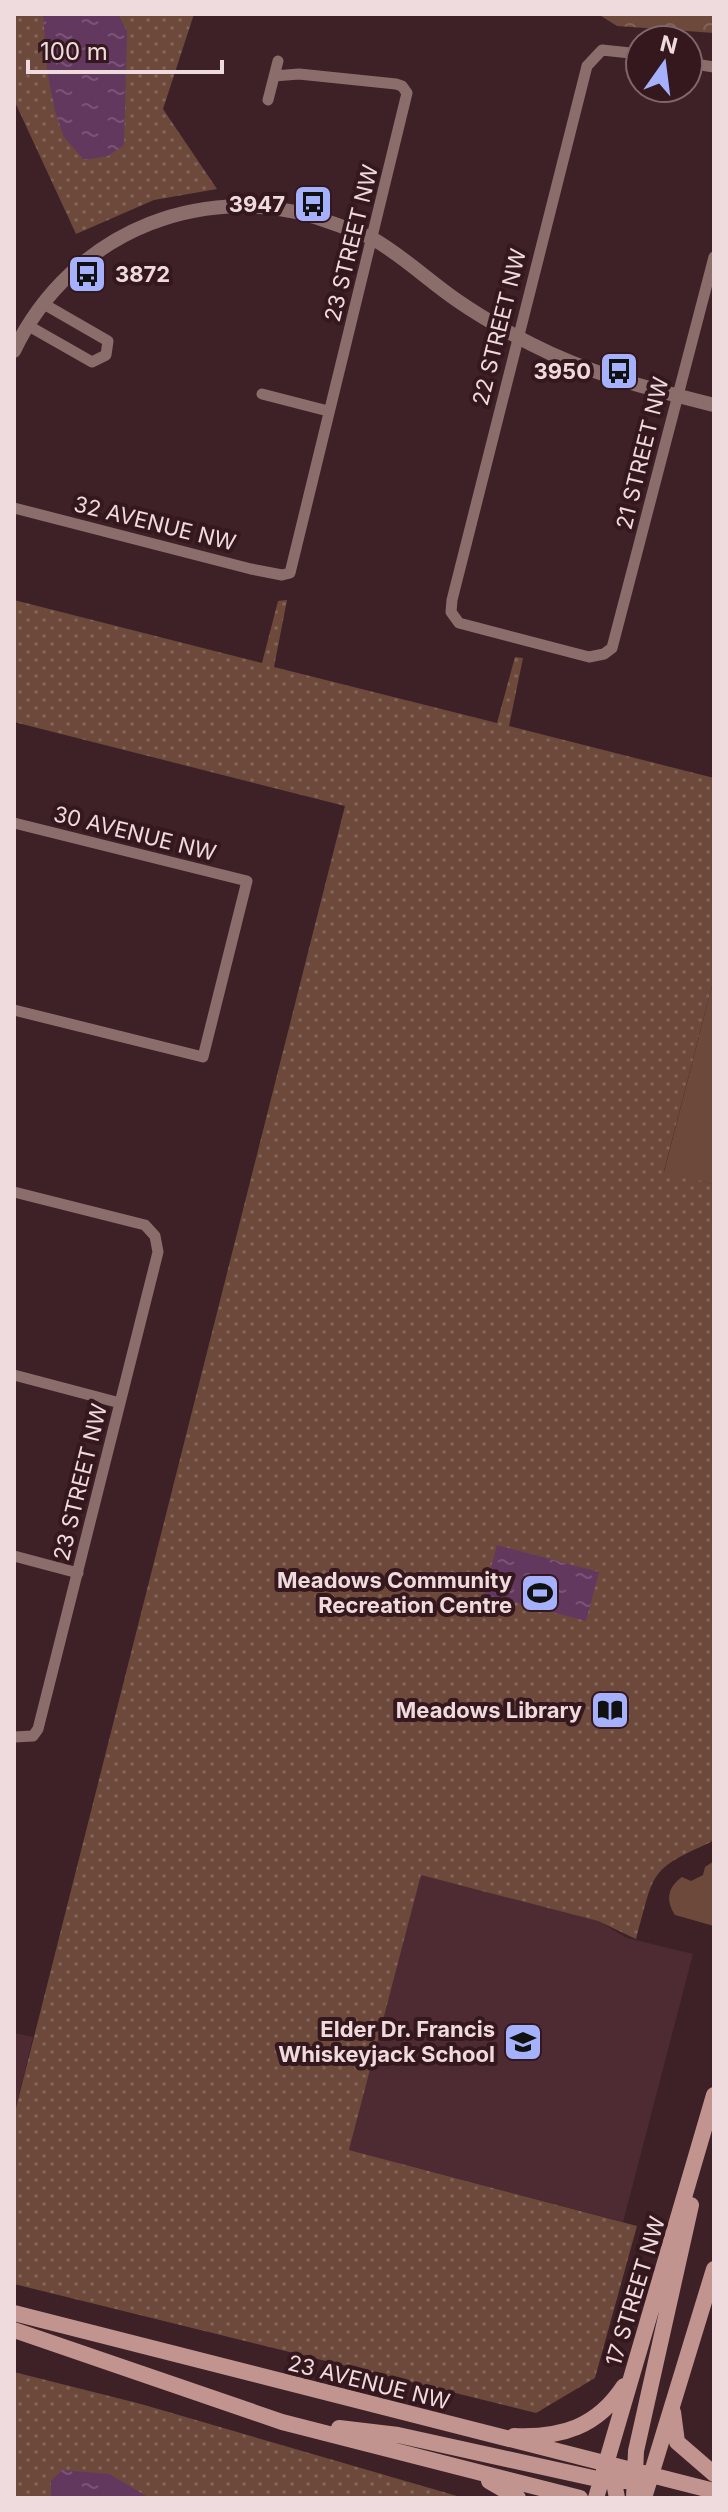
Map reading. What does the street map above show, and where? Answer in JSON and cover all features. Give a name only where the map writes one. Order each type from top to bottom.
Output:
[{"type":"main road","name":"17 STREET NW","points":[[596,2498],[612,2487],[635,2368],[714,2095]]},
{"type":"main road","points":[[633,2487],[689,2225],[696,2160]]},
{"type":"main road","points":[[644,2498],[714,2269]]},
{"type":"main road","name":"23 AVENUE NW","points":[[14,2313],[484,2434],[612,2487],[633,2487],[650,2475],[714,2491]]},
{"type":"main road","points":[[14,2330],[282,2422],[580,2498]]},
{"type":"main road","points":[[484,2434],[522,2436],[579,2429],[606,2410],[635,2368]]},
{"type":"main road","points":[[674,2399],[672,2425],[677,2442],[714,2474]]},
{"type":"main road","points":[[282,2422],[398,2435],[612,2487],[633,2487],[644,2498]]},
{"type":"main road","points":[[474,2472],[518,2498]]},
{"type":"street","name":"22 STREET NW","points":[[604,654],[594,658],[466,626],[452,616],[452,600],[587,66],[597,52],[624,52]]},
{"type":"street","points":[[268,100],[278,61]]},
{"type":"street","name":"23 STREET NW","points":[[274,76],[299,74],[402,86],[406,105],[328,411],[293,565],[286,575]]},
{"type":"street","points":[[14,351],[42,303],[91,254],[121,236],[198,209],[239,204],[281,208],[373,239],[459,302],[517,336],[597,373],[714,405]]},
{"type":"street","name":"21 STREET NW","points":[[604,654],[616,638],[714,257]]},
{"type":"street","points":[[27,325],[92,362],[106,355],[108,341],[42,303]]},
{"type":"street","points":[[262,394],[328,411]]},
{"type":"street","name":"32 AVENUE NW","points":[[14,508],[286,575]]},
{"type":"street","name":"30 AVENUE NW","points":[[14,823],[247,881],[203,1057],[14,1010]]},
{"type":"street","name":"23 STREET NW","points":[[14,1192],[145,1225],[155,1236],[158,1252],[78,1573],[33,1736],[14,1737]]},
{"type":"street","points":[[14,1375],[120,1403]]},
{"type":"street","points":[[14,1556],[78,1573]]},
{"type":"shaded area","name":"Elder Dr. Francis Whiskeyjack School","points":[[421,1874],[598,1921],[627,1938],[693,1954],[623,2222],[349,2150]]},
{"type":"shaded area","points":[[14,2033],[33,2037],[14,2116]]},
{"type":"green space","points":[[14,14],[194,14],[163,109],[217,189],[154,200],[76,234],[14,100]]},
{"type":"green space","points":[[598,14],[714,14],[714,33],[704,32],[704,24],[617,26]]},
{"type":"green space","points":[[14,600],[262,663],[278,601],[287,600],[274,667],[497,723],[515,657],[523,658],[509,726],[714,778],[714,978],[664,1171],[714,1184],[714,1836],[711,1842],[675,1860],[656,1877],[636,1939],[598,1921],[421,1875],[349,2150],[637,2226],[595,2378],[536,2413],[14,2284],[14,2116],[345,806],[14,722]]},
{"type":"green space","points":[[714,978],[714,1184],[664,1172]]},
{"type":"green space","points":[[714,1861],[714,1926],[675,1915],[669,1899],[674,1885],[682,1877],[691,1881],[703,1875],[705,1867]]},
{"type":"green space","points":[[14,2372],[141,2404],[464,2498],[14,2498]]},
{"type":"water","points":[[43,14],[118,14],[127,31],[124,145],[108,156],[84,160],[64,137],[47,70]]},
{"type":"water","points":[[497,1545],[599,1572],[586,1621],[484,1594]]},
{"type":"water","points":[[62,2470],[109,2474],[150,2498],[51,2498],[51,2481]]},
{"type":"place","name":"3947","points":[[313,204]]},
{"type":"place","name":"3872","points":[[87,274]]},
{"type":"place","name":"3950","points":[[619,371]]},
{"type":"place","name":"Meadows Community Recreation Centre","points":[[540,1593]]},
{"type":"place","name":"Meadows Library","points":[[610,1710]]},
{"type":"place","name":"Elder Dr. Francis Whiskeyjack School","points":[[523,2042]]}]
